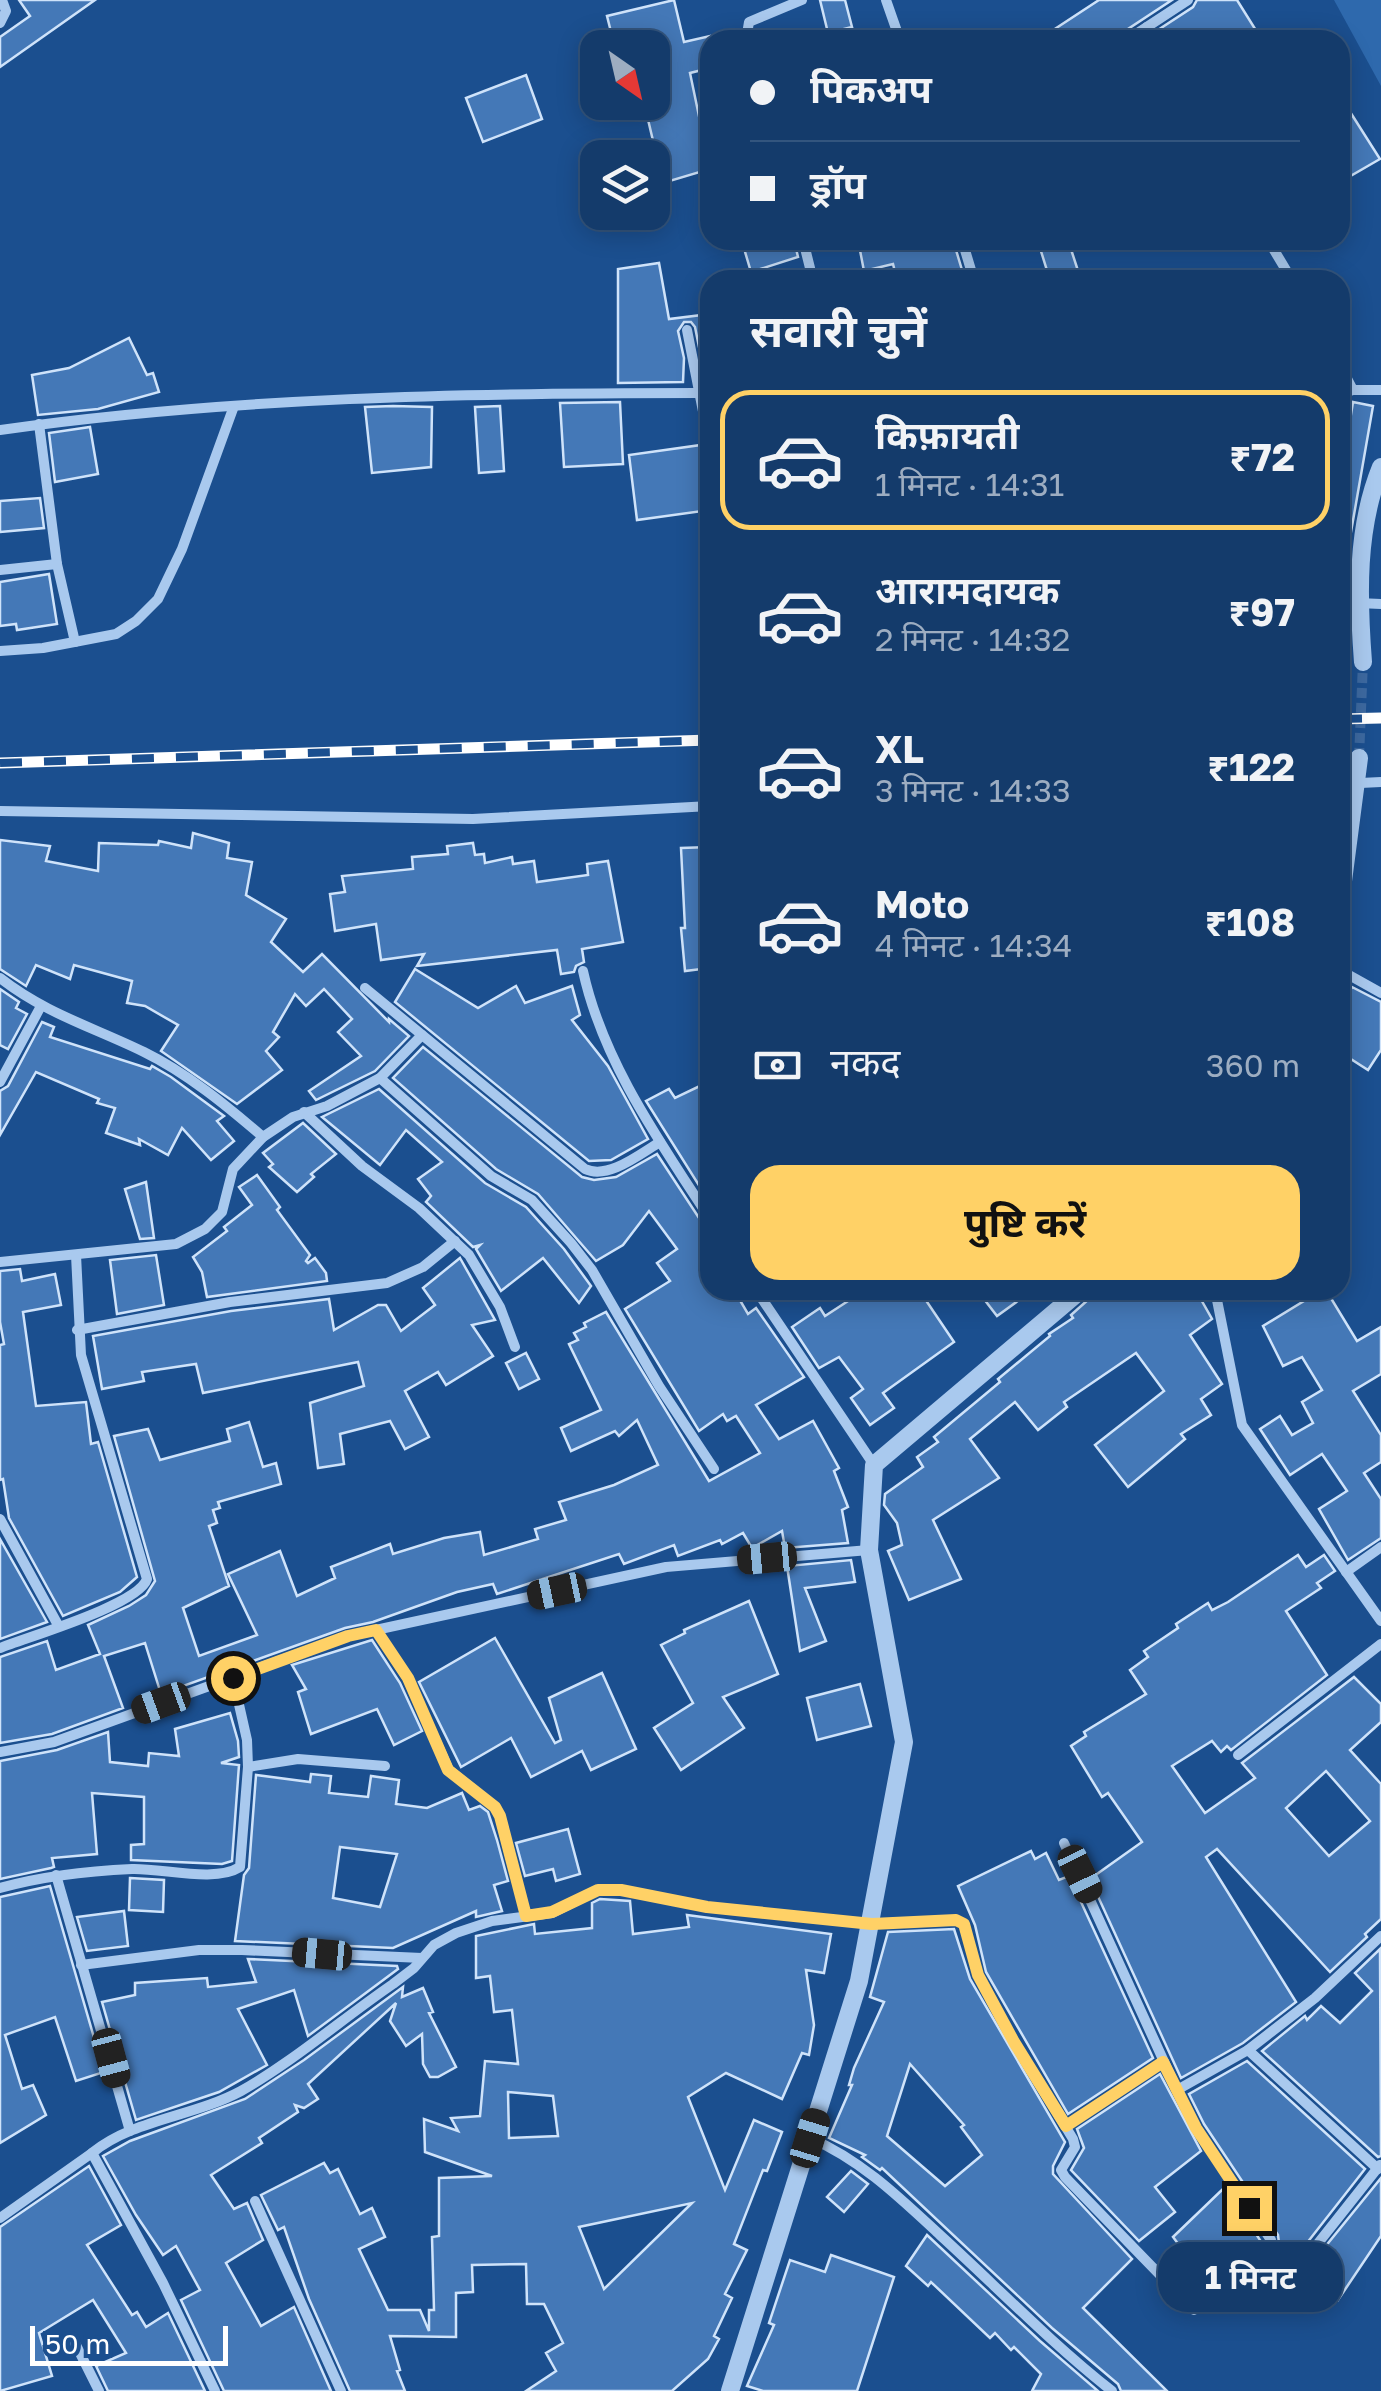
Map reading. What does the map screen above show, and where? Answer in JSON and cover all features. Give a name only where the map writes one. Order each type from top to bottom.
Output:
[{"type":"street","points":[[0,23],[6,12],[2,0]]},
{"type":"street","points":[[748,30],[749,22],[802,0]]},
{"type":"street","points":[[886,0],[896,30]]},
{"type":"street","points":[[1141,30],[1188,0]]},
{"type":"street","points":[[1147,26],[1149,30]]},
{"type":"street","points":[[0,430],[234,406],[498,393],[700,394],[687,330]]},
{"type":"street","points":[[1350,384],[1353,390]]},
{"type":"street","points":[[1350,391],[1381,390]]},
{"type":"street","points":[[0,650],[43,648],[116,634],[136,622],[158,599],[182,549],[234,406]]},
{"type":"street","points":[[39,424],[57,564],[74,642]]},
{"type":"street","points":[[1363,662],[1358,603],[1367,500],[1381,467]]},
{"type":"street","points":[[0,570],[57,564]]},
{"type":"street","points":[[1358,603],[1381,604]]},
{"type":"street","points":[[1350,779],[1359,758]]},
{"type":"street","points":[[1350,784],[1381,782]]},
{"type":"street","points":[[0,811],[473,819],[700,807]]},
{"type":"street","points":[[583,971],[590,1003],[607,1043],[660,1142],[700,1204]]},
{"type":"street","points":[[1350,976],[1381,993]]},
{"type":"street","points":[[0,978],[60,1017],[146,1052],[227,1106],[263,1137]]},
{"type":"street","points":[[364,988],[594,1173],[626,1162],[660,1142]]},
{"type":"street","points":[[0,1082],[41,1006]]},
{"type":"street","points":[[0,1262],[176,1244],[205,1229],[222,1212],[233,1169],[263,1137],[279,1124],[327,1106],[380,1078],[422,1035]]},
{"type":"street","points":[[380,1078],[491,1176],[532,1200],[571,1243],[592,1270],[659,1386],[714,1469]]},
{"type":"street","points":[[304,1112],[362,1166],[419,1208],[455,1242],[486,1278],[515,1347]]},
{"type":"street","points":[[77,1330],[230,1302],[387,1283],[423,1267],[455,1242]]},
{"type":"street","points":[[0,1648],[124,1602],[144,1587],[147,1579],[80,1355],[76,1255]]},
{"type":"street","points":[[730,2391],[859,1981],[904,1742],[869,1550],[874,1465],[763,1300]]},
{"type":"street","points":[[874,1465],[1069,1300]]},
{"type":"street","points":[[1217,1300],[1242,1425],[1381,1622]]},
{"type":"street","points":[[0,1520],[58,1625]]},
{"type":"street","points":[[1346,1572],[1381,1547]]},
{"type":"street","points":[[0,1752],[54,1742],[348,1636],[666,1567],[869,1550]]},
{"type":"street","points":[[376,1630],[408,1678],[448,1770],[495,1807],[500,1816],[526,1916]]},
{"type":"street","points":[[1238,1755],[1381,1644]]},
{"type":"street","points":[[0,1888],[56,1875],[138,1869],[226,1874],[234,1870],[242,1862],[248,1767],[233,1678]]},
{"type":"street","points":[[248,1767],[298,1759],[385,1766]]},
{"type":"street","points":[[1064,1843],[1176,2090],[1206,2144],[1271,2240]]},
{"type":"street","points":[[56,1875],[130,2131]]},
{"type":"street","points":[[0,2218],[109,2140],[212,2105],[240,2091],[392,1984],[434,1945],[456,1933],[492,1921],[552,1912],[582,1896],[610,1890],[707,1907],[872,1924],[956,1920],[964,1924],[978,1975],[1076,2147],[1063,2164],[1065,2177],[1194,2310]]},
{"type":"street","points":[[1176,2090],[1248,2050],[1316,1998],[1381,1936]]},
{"type":"street","points":[[81,1964],[228,1950],[422,1958]]},
{"type":"street","points":[[1248,2050],[1380,2167],[1300,2266]]},
{"type":"street","points":[[1066,2126],[1163,2062]]},
{"type":"street","points":[[810,2138],[838,2150],[879,2180],[1112,2391]]},
{"type":"street","points":[[92,2153],[163,2283],[215,2391]]},
{"type":"street","points":[[256,2202],[341,2391]]},
{"type":"street","points":[[75,2343],[99,2391]]},
{"type":"shaded area","points":[[1334,0],[1381,0],[1381,86]]},
{"type":"building","points":[[19,0],[95,0],[0,67],[0,37],[30,16]]},
{"type":"building","points":[[674,0],[684,42],[700,38],[700,70],[690,73],[700,121],[700,172],[670,181],[670,140],[653,140],[648,120],[670,120],[670,30],[610,30],[607,16]]},
{"type":"building","points":[[820,0],[845,0],[852,27],[827,30]]},
{"type":"building","points":[[1099,0],[1172,0],[1127,30],[1053,30]]},
{"type":"building","points":[[1197,0],[1237,0],[1256,30],[1158,30],[1193,7]]},
{"type":"building","points":[[526,75],[542,119],[483,142],[466,98]]},
{"type":"building","points":[[1350,112],[1380,159],[1350,176]]},
{"type":"building","points":[[744,250],[796,250],[798,257],[750,270]]},
{"type":"building","points":[[860,250],[956,250],[962,270],[894,270],[893,264],[864,270]]},
{"type":"building","points":[[1041,250],[1071,250],[1078,270],[1047,270]]},
{"type":"building","points":[[659,263],[669,319],[700,315],[700,352],[691,322],[684,322],[678,331],[684,358],[683,382],[618,383],[618,269]]},
{"type":"building","points":[[129,338],[147,375],[153,373],[159,392],[98,409],[38,415],[32,375],[69,368]]},
{"type":"building","points":[[620,402],[623,464],[564,467],[560,403]]},
{"type":"building","points":[[1353,402],[1373,406],[1351,532],[1350,532]]},
{"type":"building","points":[[500,406],[504,471],[479,473],[475,407]]},
{"type":"building","points":[[365,407],[432,407],[431,467],[372,473]]},
{"type":"building","points":[[90,427],[98,474],[55,482],[49,433]]},
{"type":"building","points":[[700,445],[700,511],[637,520],[629,455]]},
{"type":"building","points":[[40,498],[44,528],[0,532],[0,501]]},
{"type":"building","points":[[49,574],[57,624],[17,630],[16,624],[0,626],[0,582]]},
{"type":"building","points":[[193,833],[229,843],[227,858],[252,862],[246,895],[286,919],[271,942],[303,972],[322,954],[389,1022],[409,1036],[375,1071],[316,1100],[309,1091],[361,1056],[338,1032],[352,1019],[324,989],[306,1006],[295,994],[273,1032],[279,1037],[266,1051],[282,1070],[237,1104],[161,1051],[178,1025],[145,1006],[127,1003],[132,981],[74,965],[70,979],[36,965],[26,986],[0,969],[0,840],[50,846],[46,861],[98,871],[99,843],[158,845],[159,841],[191,848]]},
{"type":"building","points":[[473,843],[475,855],[484,854],[485,863],[512,857],[513,864],[534,861],[537,882],[588,875],[587,864],[608,861],[623,942],[582,949],[584,962],[574,972],[561,974],[557,950],[417,966],[424,954],[381,960],[376,924],[335,931],[330,894],[345,892],[342,876],[413,869],[412,857],[448,854],[447,846]]},
{"type":"building","points":[[700,847],[700,969],[685,971],[681,928],[685,928],[681,848]]},
{"type":"building","points":[[415,969],[478,1008],[516,986],[525,1003],[572,986],[580,1015],[572,1020],[608,1066],[648,1139],[611,1160],[589,1161],[395,1002]]},
{"type":"building","points":[[1352,987],[1381,1002],[1381,1050],[1368,1070],[1350,1058]]},
{"type":"building","points":[[0,989],[19,1002],[16,1008],[27,1014],[8,1049],[0,1045]]},
{"type":"building","points":[[42,1022],[54,1027],[50,1037],[150,1069],[152,1066],[171,1077],[224,1116],[217,1121],[234,1141],[211,1160],[182,1128],[168,1155],[139,1139],[140,1145],[106,1133],[115,1108],[36,1072],[0,1135],[0,1091],[8,1086]]},
{"type":"building","points":[[423,1047],[582,1177],[616,1177],[657,1154],[700,1219],[700,1300],[740,1300],[748,1314],[756,1308],[804,1377],[756,1405],[779,1439],[813,1421],[839,1468],[834,1471],[848,1507],[842,1510],[848,1543],[785,1548],[782,1531],[752,1548],[743,1533],[722,1544],[720,1540],[678,1556],[674,1545],[624,1564],[619,1554],[497,1594],[493,1584],[457,1592],[161,1694],[145,1643],[104,1656],[123,1708],[52,1734],[0,1743],[0,1657],[47,1641],[56,1670],[100,1654],[88,1625],[146,1595],[155,1581],[114,1436],[148,1429],[160,1460],[230,1441],[227,1429],[249,1422],[263,1467],[276,1463],[281,1484],[218,1502],[220,1508],[213,1510],[217,1523],[209,1526],[229,1586],[183,1608],[199,1656],[257,1635],[228,1574],[280,1551],[297,1596],[335,1578],[331,1567],[390,1544],[393,1554],[444,1538],[480,1532],[484,1555],[538,1539],[535,1529],[566,1520],[559,1502],[614,1485],[658,1465],[637,1420],[619,1436],[615,1431],[571,1451],[561,1428],[601,1410],[569,1344],[578,1340],[574,1333],[586,1327],[584,1323],[606,1312],[709,1481],[760,1453],[736,1416],[727,1421],[723,1414],[699,1431],[625,1309],[670,1281],[657,1263],[677,1249],[649,1211],[623,1245],[596,1261],[538,1194],[496,1169],[393,1078]]},
{"type":"building","points":[[700,1086],[700,1187],[646,1101],[669,1089],[675,1098]]},
{"type":"building","points":[[379,1089],[485,1183],[526,1207],[591,1286],[579,1303],[543,1258],[501,1291],[476,1249],[480,1245],[473,1247],[426,1202],[431,1196],[418,1179],[442,1162],[406,1130],[380,1165],[322,1117]]},
{"type":"building","points":[[303,1123],[336,1154],[311,1174],[314,1177],[297,1192],[269,1167],[273,1164],[263,1153]]},
{"type":"building","points":[[257,1175],[310,1255],[306,1261],[315,1258],[327,1281],[207,1297],[202,1272],[193,1257],[252,1205],[239,1187]]},
{"type":"building","points":[[146,1182],[154,1238],[140,1239],[125,1189]]},
{"type":"building","points":[[156,1255],[164,1305],[117,1314],[110,1260]]},
{"type":"building","points":[[460,1258],[495,1320],[472,1325],[493,1356],[446,1385],[438,1372],[405,1391],[429,1437],[405,1449],[390,1421],[340,1434],[344,1464],[318,1468],[310,1403],[364,1386],[358,1362],[203,1393],[196,1364],[142,1372],[144,1381],[102,1389],[93,1336],[231,1311],[329,1299],[334,1330],[378,1305],[386,1305],[401,1331],[435,1305],[423,1288]]},
{"type":"building","points":[[20,1269],[22,1281],[55,1274],[61,1305],[23,1312],[36,1406],[86,1402],[91,1444],[98,1442],[137,1577],[120,1592],[63,1616],[9,1518],[3,1479],[0,1480],[0,1345],[4,1344],[0,1271]]},
{"type":"building","points":[[850,1300],[926,1300],[954,1342],[883,1393],[894,1408],[870,1425],[851,1398],[863,1389],[839,1357],[819,1368],[792,1327],[820,1308],[825,1316]]},
{"type":"building","points":[[985,1300],[1019,1300],[997,1316]]},
{"type":"building","points":[[1088,1300],[1201,1300],[1212,1319],[1190,1335],[1222,1384],[1201,1399],[1211,1415],[1181,1434],[1185,1439],[1128,1487],[1095,1445],[1164,1391],[1136,1353],[1064,1402],[1067,1407],[1038,1430],[1015,1402],[970,1439],[999,1478],[933,1520],[961,1579],[909,1600],[888,1551],[902,1545],[897,1523],[884,1505],[885,1494],[923,1467],[917,1457],[938,1442],[934,1437],[1000,1382],[998,1379],[1049,1334],[1073,1318],[1071,1315]]},
{"type":"building","points":[[1306,1300],[1332,1300],[1357,1341],[1381,1327],[1381,1374],[1353,1391],[1381,1435],[1381,1462],[1364,1473],[1381,1499],[1381,1538],[1348,1560],[1319,1509],[1347,1491],[1322,1454],[1290,1475],[1260,1429],[1280,1416],[1292,1435],[1313,1423],[1302,1402],[1322,1390],[1302,1357],[1283,1366],[1263,1326]]},
{"type":"building","points":[[526,1353],[539,1379],[519,1389],[506,1363]]},
{"type":"building","points":[[0,1539],[47,1622],[0,1639]]},
{"type":"building","points":[[1298,1555],[1306,1567],[1324,1555],[1335,1571],[1317,1583],[1321,1588],[1286,1611],[1327,1675],[1231,1750],[1227,1746],[1221,1752],[1212,1741],[1172,1766],[1205,1813],[1255,1778],[1242,1763],[1354,1677],[1381,1704],[1381,1722],[1350,1750],[1381,1784],[1381,1919],[1330,1972],[1217,1849],[1206,1857],[1296,2002],[1243,2043],[1181,2078],[1090,1879],[1142,1842],[1108,1793],[1102,1797],[1071,1746],[1086,1736],[1084,1732],[1146,1694],[1130,1670],[1148,1657],[1144,1651],[1208,1603],[1212,1610]],"holes":[[[1326,1771],[1370,1821],[1329,1856],[1286,1808]]]},
{"type":"building","points":[[851,1560],[855,1582],[805,1588],[826,1641],[800,1651],[787,1566]]},
{"type":"building","points":[[749,1601],[778,1674],[723,1697],[744,1728],[681,1770],[654,1728],[693,1703],[661,1645],[685,1633],[684,1630]]},
{"type":"building","points":[[495,1638],[555,1743],[561,1740],[549,1698],[602,1673],[636,1749],[591,1770],[582,1751],[531,1777],[511,1738],[461,1767],[419,1682]]},
{"type":"building","points":[[372,1640],[400,1683],[422,1731],[394,1745],[377,1709],[311,1734],[298,1692],[306,1689],[292,1665]]},
{"type":"building","points":[[860,1684],[871,1726],[817,1740],[807,1698]]},
{"type":"building","points":[[230,1713],[239,1757],[221,1763],[239,1765],[232,1861],[222,1864],[131,1860],[131,1845],[144,1844],[144,1797],[92,1793],[97,1854],[52,1858],[54,1867],[0,1879],[0,1761],[57,1750],[108,1732],[110,1762],[148,1766],[149,1753],[179,1756],[175,1729]]},
{"type":"building","points":[[311,1774],[331,1776],[329,1793],[368,1797],[371,1776],[399,1780],[396,1804],[427,1808],[462,1793],[469,1810],[480,1806],[488,1812],[508,1881],[494,1885],[502,1911],[476,1917],[476,1911],[393,1948],[235,1941],[244,1875],[249,1868],[256,1775],[310,1782]],"holes":[[[340,1847],[397,1854],[380,1907],[333,1898]]]},
{"type":"building","points":[[568,1829],[580,1874],[556,1881],[553,1869],[525,1876],[516,1843]]},
{"type":"building","points":[[1031,1851],[1035,1859],[1046,1853],[1059,1880],[1069,1876],[1153,2058],[1068,2114],[986,1972],[975,1925],[958,1886]]},
{"type":"building","points":[[130,1878],[164,1880],[163,1912],[129,1910]]},
{"type":"building","points":[[50,1886],[104,2072],[76,2081],[55,2017],[5,2035],[22,2089],[33,2085],[46,2115],[0,2143],[0,1897]]},
{"type":"building","points":[[600,1899],[630,1901],[633,1934],[689,1927],[687,1915],[831,1934],[824,1973],[806,1970],[814,2025],[809,2055],[802,2053],[782,2099],[726,2073],[688,2097],[725,2190],[754,2120],[782,2132],[734,2244],[747,2250],[725,2294],[732,2298],[714,2336],[719,2339],[708,2359],[672,2391],[526,2391],[556,2371],[546,2353],[563,2343],[544,2304],[527,2304],[526,2264],[472,2265],[473,2292],[456,2293],[456,2337],[390,2336],[405,2391],[350,2391],[309,2299],[284,2227],[278,2230],[261,2195],[324,2163],[330,2173],[338,2169],[360,2214],[372,2208],[385,2237],[359,2249],[388,2310],[420,2310],[429,2331],[429,2310],[434,2310],[432,2237],[439,2236],[439,2178],[492,2176],[425,2152],[424,2119],[458,2131],[451,2118],[480,2116],[485,2061],[518,2064],[512,2010],[494,2012],[490,1976],[476,1978],[476,1936],[534,1924],[535,1934],[592,1928],[592,1903]],"holes":[[[508,2092],[553,2096],[558,2136],[509,2138]],[[692,2203],[604,2289],[579,2227]]]},
{"type":"building","points":[[124,1911],[128,1946],[87,1951],[77,1917]]},
{"type":"building","points":[[954,1929],[970,1979],[1065,2142],[1053,2174],[1132,2259],[1083,2308],[1167,2391],[1121,2391],[1118,2384],[1052,2328],[882,2168],[829,2138],[852,2085],[854,2068],[884,2002],[870,1997],[888,1932]],"holes":[[[910,2064],[964,2125],[961,2127],[982,2155],[945,2186],[887,2136]]]},
{"type":"building","points":[[1380,1949],[1378,2157],[1262,2051],[1321,2006],[1340,2023],[1372,1991],[1355,1973]]},
{"type":"building","points":[[248,1959],[398,1969],[308,2036],[294,1990],[238,2009],[267,2065],[219,2092],[136,2120],[102,2002],[135,1995],[135,1983],[207,1978],[208,1987],[256,1982]]},
{"type":"building","points":[[403,1987],[402,1997],[423,1988],[433,2012],[429,2013],[456,2067],[430,2077],[423,2064],[422,2034],[406,2046],[390,2021],[396,2003],[308,2084],[318,2099],[304,2108],[295,2105],[298,2112],[259,2138],[262,2143],[211,2175],[234,2209],[247,2203],[263,2240],[226,2263],[261,2326],[294,2307],[331,2391],[224,2391],[181,2300],[200,2290],[176,2246],[163,2255],[103,2156],[130,2141],[245,2099]]},
{"type":"building","points":[[1247,2061],[1365,2169],[1292,2262],[1275,2247],[1278,2235],[1204,2124],[1189,2094]]},
{"type":"building","points":[[1160,2074],[1201,2151],[1155,2187],[1175,2212],[1139,2241],[1071,2170],[1084,2148],[1077,2129]]},
{"type":"building","points":[[89,2166],[121,2225],[87,2245],[132,2315],[137,2312],[146,2327],[168,2313],[205,2391],[108,2391],[96,2366],[126,2353],[93,2300],[39,2333],[52,2376],[0,2391],[0,2227]]},
{"type":"building","points":[[851,2171],[868,2184],[844,2212],[827,2197]]},
{"type":"building","points":[[1381,2178],[1381,2236],[1338,2300],[1303,2274]]},
{"type":"building","points":[[1225,2187],[1262,2243],[1201,2305],[1168,2271],[1185,2253],[1173,2237]]},
{"type":"building","points":[[927,2235],[1098,2391],[1032,2391],[1041,2374],[1014,2347],[1011,2350],[995,2333],[990,2338],[931,2282],[928,2286],[906,2266]]},
{"type":"building","points":[[831,2255],[894,2277],[857,2391],[763,2391],[747,2386],[774,2325],[769,2323],[790,2260],[825,2272]]},
{"type":"tunnel","points":[[1359,758],[1363,662]]},
{"type":"railway","points":[[1350,719],[1381,718]]},
{"type":"railway","points":[[0,763],[700,740]]},
{"type":"route","points":[[233,1678],[348,1636],[376,1630],[408,1678],[448,1770],[495,1807],[500,1816],[526,1916],[552,1912],[598,1890],[621,1890],[707,1907],[872,1924],[956,1920],[964,1924],[978,1975],[1066,2126],[1163,2062],[1196,2128],[1249,2208]]}]
